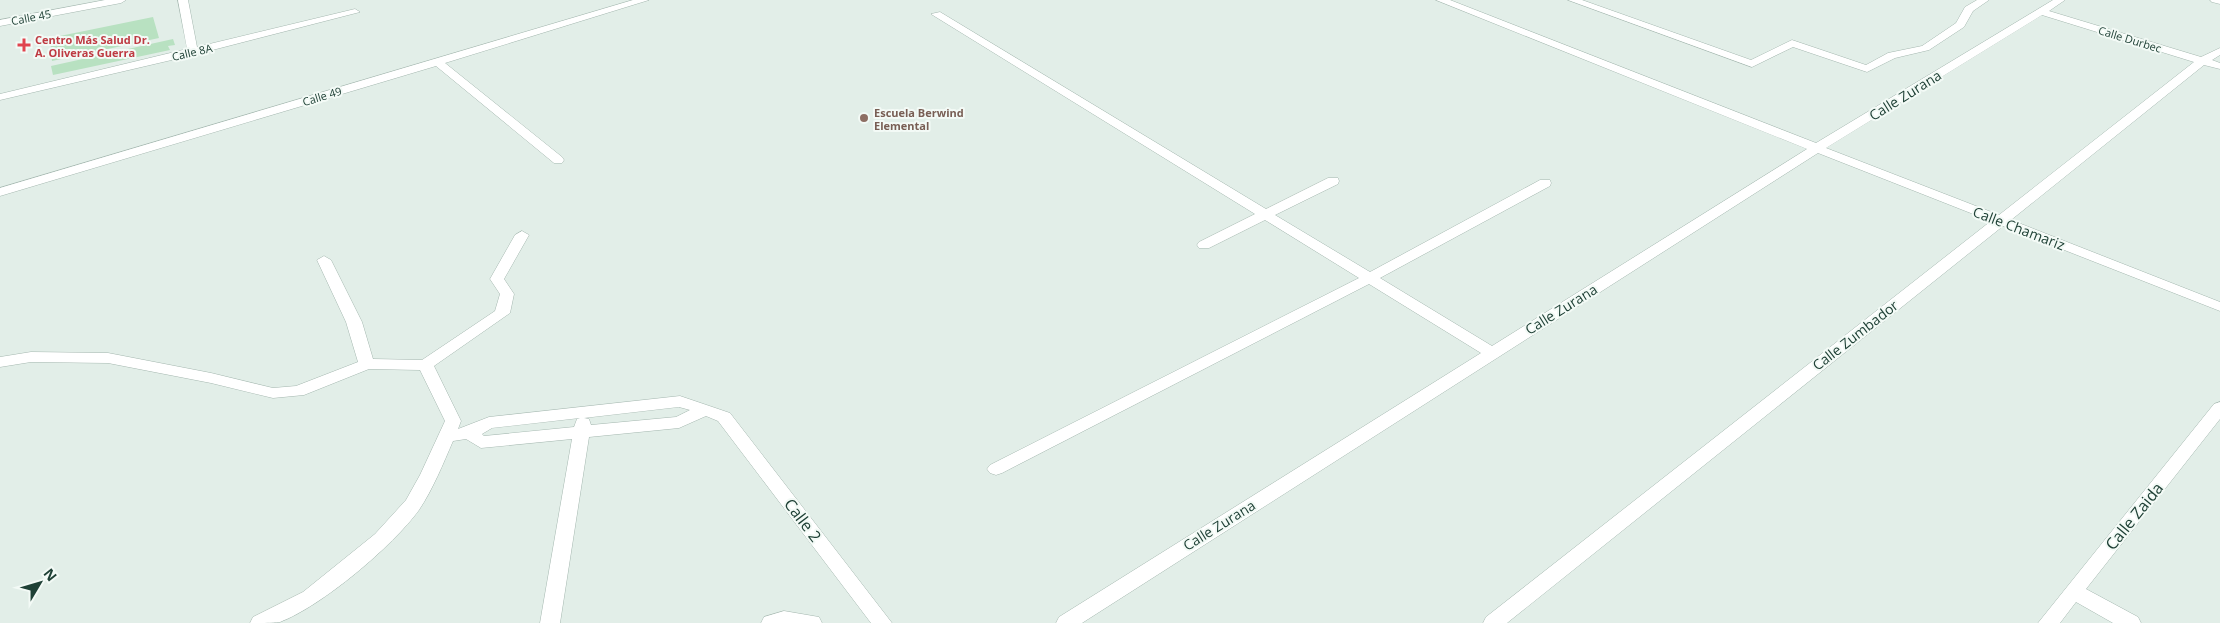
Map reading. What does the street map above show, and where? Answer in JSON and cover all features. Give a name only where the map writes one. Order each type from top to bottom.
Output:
[{"type":"street","name":"Calle 45","points":[[0,23],[121,0]]},
{"type":"street","points":[[183,0],[194,52]]},
{"type":"street","name":"Calle 49","points":[[0,192],[438,62],[604,5],[644,0]]},
{"type":"street","name":"Calle Chamariz","points":[[1441,0],[2220,307]]},
{"type":"street","points":[[1573,0],[1752,64],[1792,43],[1868,68],[1892,55],[1925,48],[1960,25],[1969,9],[1984,0]]},
{"type":"street","name":"Calle Zurana","points":[[1066,623],[1818,148],[2060,0]]},
{"type":"street","points":[[2215,0],[2220,1]]},
{"type":"street","name":"Calle 8A","points":[[0,96],[194,52],[355,12]]},
{"type":"street","name":"Calle Durbec","points":[[2041,12],[2220,66]]},
{"type":"street","points":[[936,14],[1492,353]]},
{"type":"street","name":"Calle Zumbador","points":[[1493,623],[2202,61],[2220,51]]},
{"type":"street","points":[[438,62],[558,160]]},
{"type":"street","points":[[1204,245],[1266,216],[1333,181]]},
{"type":"street","points":[[996,469],[1368,279],[1545,183]]},
{"type":"street","points":[[0,362],[31,357],[108,358],[211,378],[273,393],[298,391],[367,364],[425,365],[502,313],[507,294],[497,279],[522,235]]},
{"type":"street","points":[[324,260],[354,322],[367,364]]},
{"type":"street","points":[[260,623],[310,598],[382,539],[412,505],[448,436],[453,421],[425,365]]},
{"type":"street","points":[[448,436],[469,433],[489,423],[680,401],[705,410]]},
{"type":"street","name":"Calle Zaida","points":[[2048,623],[2220,408]]},
{"type":"street","points":[[469,433],[481,442],[679,422],[705,410]]},
{"type":"street","name":"Calle 2","points":[[705,410],[724,417],[882,623]]},
{"type":"street","points":[[550,623],[581,432],[586,412]]},
{"type":"street","points":[[2074,592],[2131,623]]},
{"type":"street","points":[[771,623],[784,619],[812,623]]},
{"type":"green space","points":[[153,17],[159,38],[52,61],[50,38]]},
{"type":"green space","points":[[173,39],[175,45],[168,46],[170,50],[53,75],[51,66]]},
{"type":"place","name":"Centro Más Salud Dr. A. Oliveras Guerra","points":[[24,45]]},
{"type":"place","name":"Escuela Berwind Elemental","points":[[864,118]]}]
